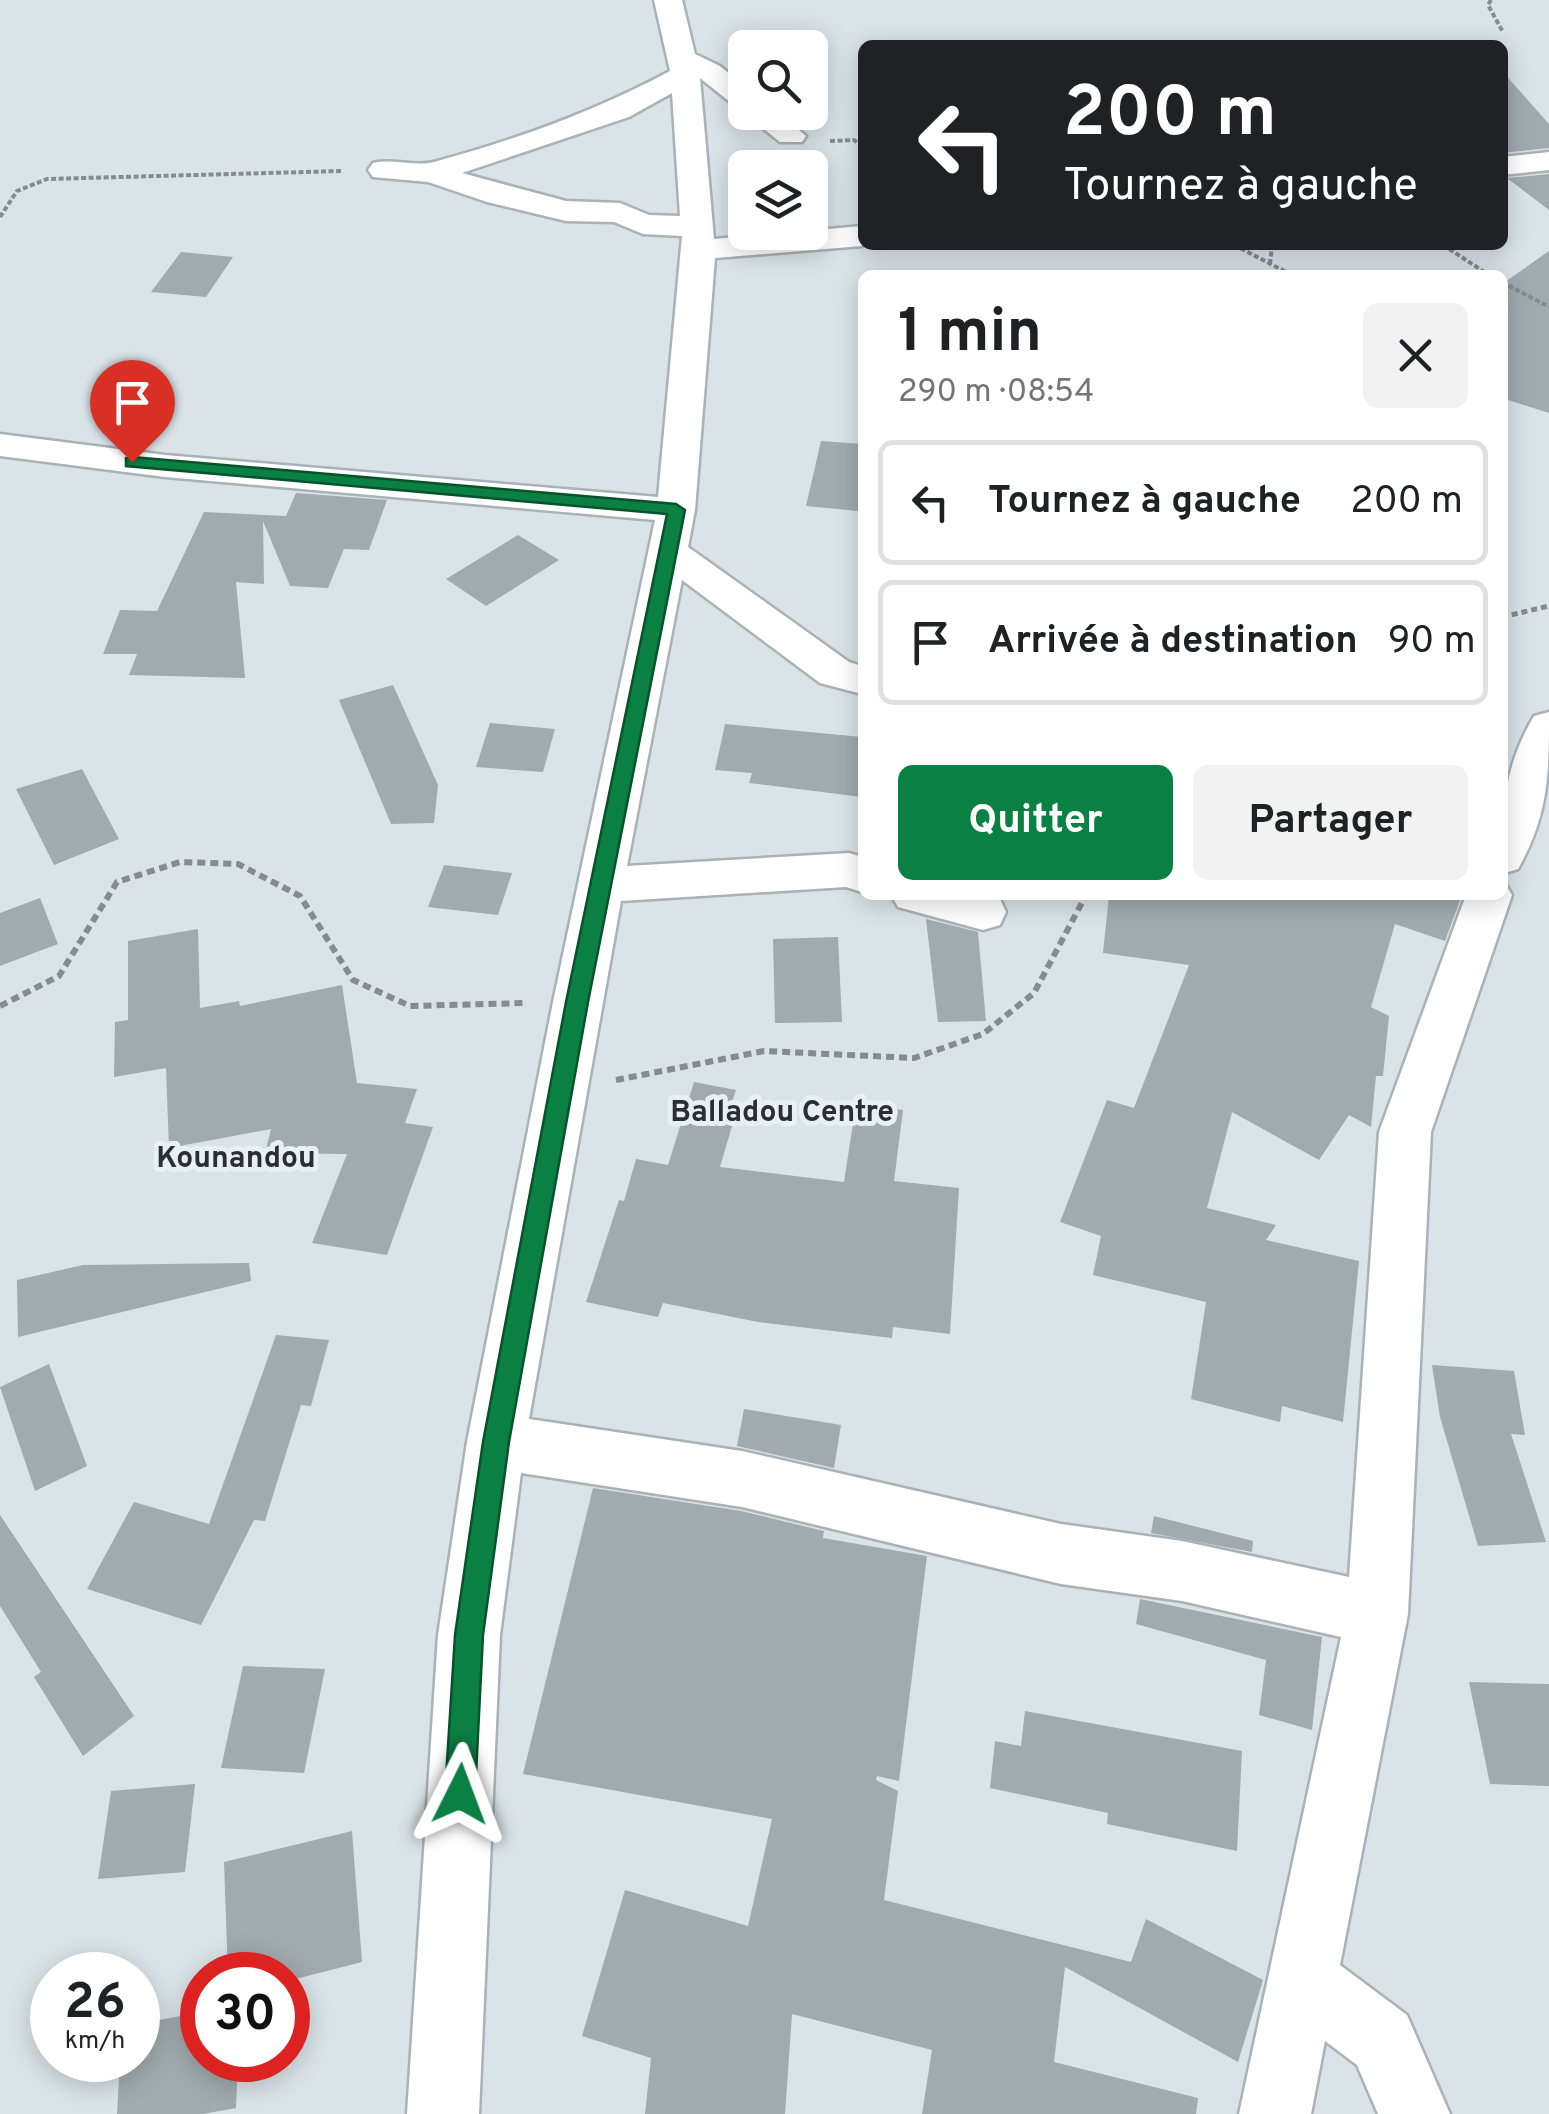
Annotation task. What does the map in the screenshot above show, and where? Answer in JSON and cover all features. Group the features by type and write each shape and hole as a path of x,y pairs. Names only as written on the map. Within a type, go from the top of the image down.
{"street":[{"path":"443,2114 469,1635 496,1442 560,1090 672,530 698,239 683,66 668,0"},
{"path":"431,173 618,110 683,66 710,72 728,87"},
{"path":"783,130 791,136"},
{"path":"1508,165 1549,161"},
{"path":"384,170 431,173 498,195 566,210 620,213 698,239 858,236"},
{"path":"0,445 672,530 835,673 858,679"},
{"path":"1508,840 1549,726"},
{"path":"601,885 849,870 858,873"},
{"path":"934,900 983,912"},
{"path":"1275,2114 1377,1614 1405,1132 1487,900"},
{"path":"496,1442 742,1479 1060,1554 1182,1572 1377,1614"},
{"path":"1304,1981 1382,2040 1414,2114"}],"path":[{"path":"1491,0 1488,5 1503,32"},
{"path":"0,217 17,191 47,179 384,170"},
{"path":"1243,250 1282,270"},
{"path":"1270,264 1271,250"},
{"path":"1451,250 1482,270"},
{"path":"1508,285 1549,307"},
{"path":"1508,616 1549,606"},
{"path":"0,1006 58,976 116,882 180,862 238,864 300,896 353,980 410,1006 577,1002"},
{"path":"560,1090 764,1051 914,1058 983,1034 1034,993 1083,900"}],"building":[{"path":"1508,78 1549,124 1549,148 1508,152"},
{"path":"1549,174 1549,210 1508,179"},
{"path":"1549,251 1549,413 1508,400 1508,280"},
{"path":"181,252 233,257 206,297 151,292"},
{"path":"821,441 858,444 858,511 806,506"},
{"path":"296,493 387,500 369,550 344,549 328,588 290,586 263,521 264,584 236,582 245,678 129,675 137,654 103,654 120,610 157,611 204,512 286,516"},
{"path":"518,535 559,560 486,606 446,579"},
{"path":"393,685 438,785 434,823 391,824 339,700"},
{"path":"490,723 555,729 543,772 476,767"},
{"path":"725,724 858,737 858,797 749,783 752,773 715,770"},
{"path":"82,769 119,839 54,865 16,789"},
{"path":"444,865 512,873 498,915 428,907"},
{"path":"40,898 58,944 0,966 0,913"},
{"path":"1108,900 1460,900 1445,941 1395,924 1371,1007 1389,1016 1383,1076 1376,1076 1371,1127 1349,1115 1319,1160 1232,1112 1207,1208 1276,1225 1266,1240 1359,1261 1343,1422 1282,1406 1280,1422 1191,1399 1206,1302 1093,1275 1101,1236 1060,1222 1107,1100 1134,1108 1189,965 1103,953"},
{"path":"926,919 978,932 986,1021 938,1022"},
{"path":"198,929 200,1008 239,1001 240,1006 342,985 357,1083 417,1089 405,1123 433,1127 387,1255 312,1243 347,1154 265,1153 271,1129 169,1148 166,1068 114,1077 115,1022 128,1020 128,941"},
{"path":"838,937 842,1022 775,1023 773,939"},
{"path":"694,1082 736,1090 728,1114 735,1116 720,1167 844,1182 856,1104 903,1110 894,1181 959,1188 950,1334 893,1327 892,1338 758,1322 663,1303 658,1317 586,1302 636,1159 668,1165"},
{"path":"249,1263 251,1281 18,1337 17,1280 83,1265"},
{"path":"276,1335 329,1340 311,1406 301,1405 265,1521 254,1520 201,1625 87,1589 134,1502 209,1524"},
{"path":"49,1364 87,1466 35,1491 0,1387"},
{"path":"1432,1365 1514,1371 1525,1435 1511,1434 1546,1542 1478,1546 1440,1417"},
{"path":"744,1409 841,1425 834,1468 737,1446"},
{"path":"593,1488 741,1511 824,1531 823,1538 927,1556 899,1781 877,1776 876,1780 898,1791 884,1900 1131,1962 1146,1919 1263,1980 1238,2062 1065,1967 1054,2062 1198,2098 1196,2114 922,2114 932,2050 792,2014 785,2114 645,2114 651,2058 582,2036 625,1890 748,1926 772,1819 523,1774"},
{"path":"0,1515 134,1716 83,1756 34,1677 41,1672 0,1606"},
{"path":"1154,1516 1253,1541 1252,1552 1151,1533"},
{"path":"1140,1599 1322,1637 1312,1730 1259,1715 1266,1660 1136,1624"},
{"path":"243,1666 325,1669 304,1773 221,1768"},
{"path":"1469,1682 1549,1684 1549,1786 1490,1784"},
{"path":"1025,1711 1242,1751 1237,1851 1107,1824 1108,1813 990,1788 995,1741 1021,1746"},
{"path":"195,1784 185,1872 98,1879 111,1791"},
{"path":"352,1831 362,1962 310,1975 310,1952 227,1952 224,1862"},
{"path":"180,2016 180,2082 237,2082 236,2108 203,2114 117,2114 119,2082 160,2082 160,2020"}],"district":[{"name":"Balladou Centre","path":"782,1111"},
{"name":"Kounandou","path":"236,1157"}],"route":[{"path":"132,462 676,510 577,1002 496,1442 469,1635 460,1794"}]}
